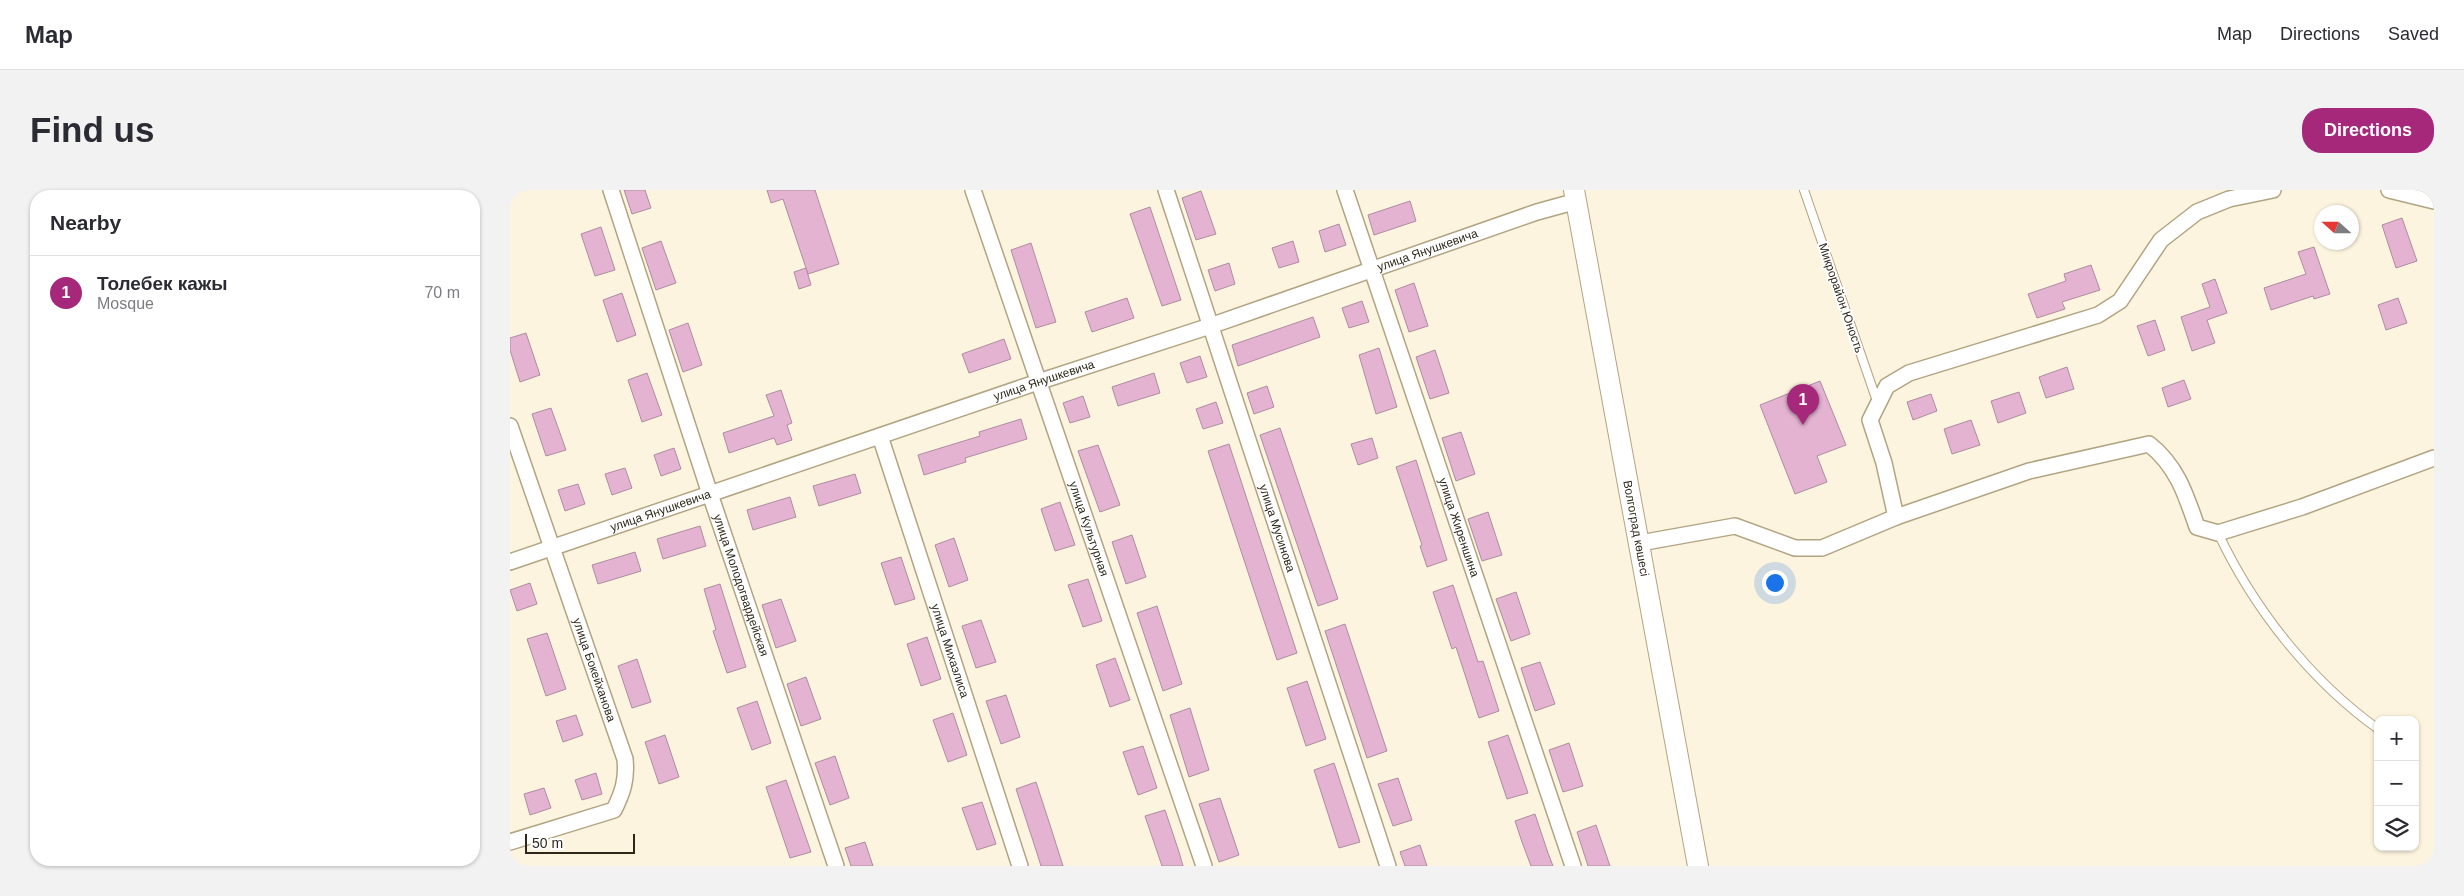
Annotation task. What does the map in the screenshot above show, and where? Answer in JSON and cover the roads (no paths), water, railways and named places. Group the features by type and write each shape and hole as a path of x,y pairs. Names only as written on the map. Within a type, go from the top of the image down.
{"main road":[{"name":"Волгоград көшесі","path":"1575,195 1698,866"}],"street":[{"name":"улица Молодогвардейская","path":"611,190 710,494 836,866"},
{"name":"улица Культурная","path":"973,190 1204,866"},
{"name":"улица Мусинова","path":"1166,190 1388,866"},
{"name":"улица Жиреншина","path":"1345,190 1573,866"},
{"path":"1896,517 1884,463 1870,420 1887,386 1909,372 2098,315 2120,301 2162,240 2197,212 2229,199 2273,190"},
{"path":"2389,190 2434,202"},
{"name":"улица Янушкевича","path":"510,562 1038,382 1210,326 1537,212 1575,195"},
{"name":"улица Бокейханова","path":"510,426 625,759 626,776 623,792 614,810 510,842"},
{"name":"улица Михаэлиса","path":"880,436 1020,866"},
{"path":"1640,544 1735,526 1795,548 1822,548 1896,517 2029,471 2149,444 2163,455 2181,482 2197,527 2218,533 2302,507 2434,458"}],"lane":[{"name":"Микрорайон Юность","path":"1804,190 1878,406"},
{"path":"2218,533 2237,572 2292,648 2353,711 2374,726"}],"place":[{"name":"Толебек кажы","path":"1803,425"}]}
